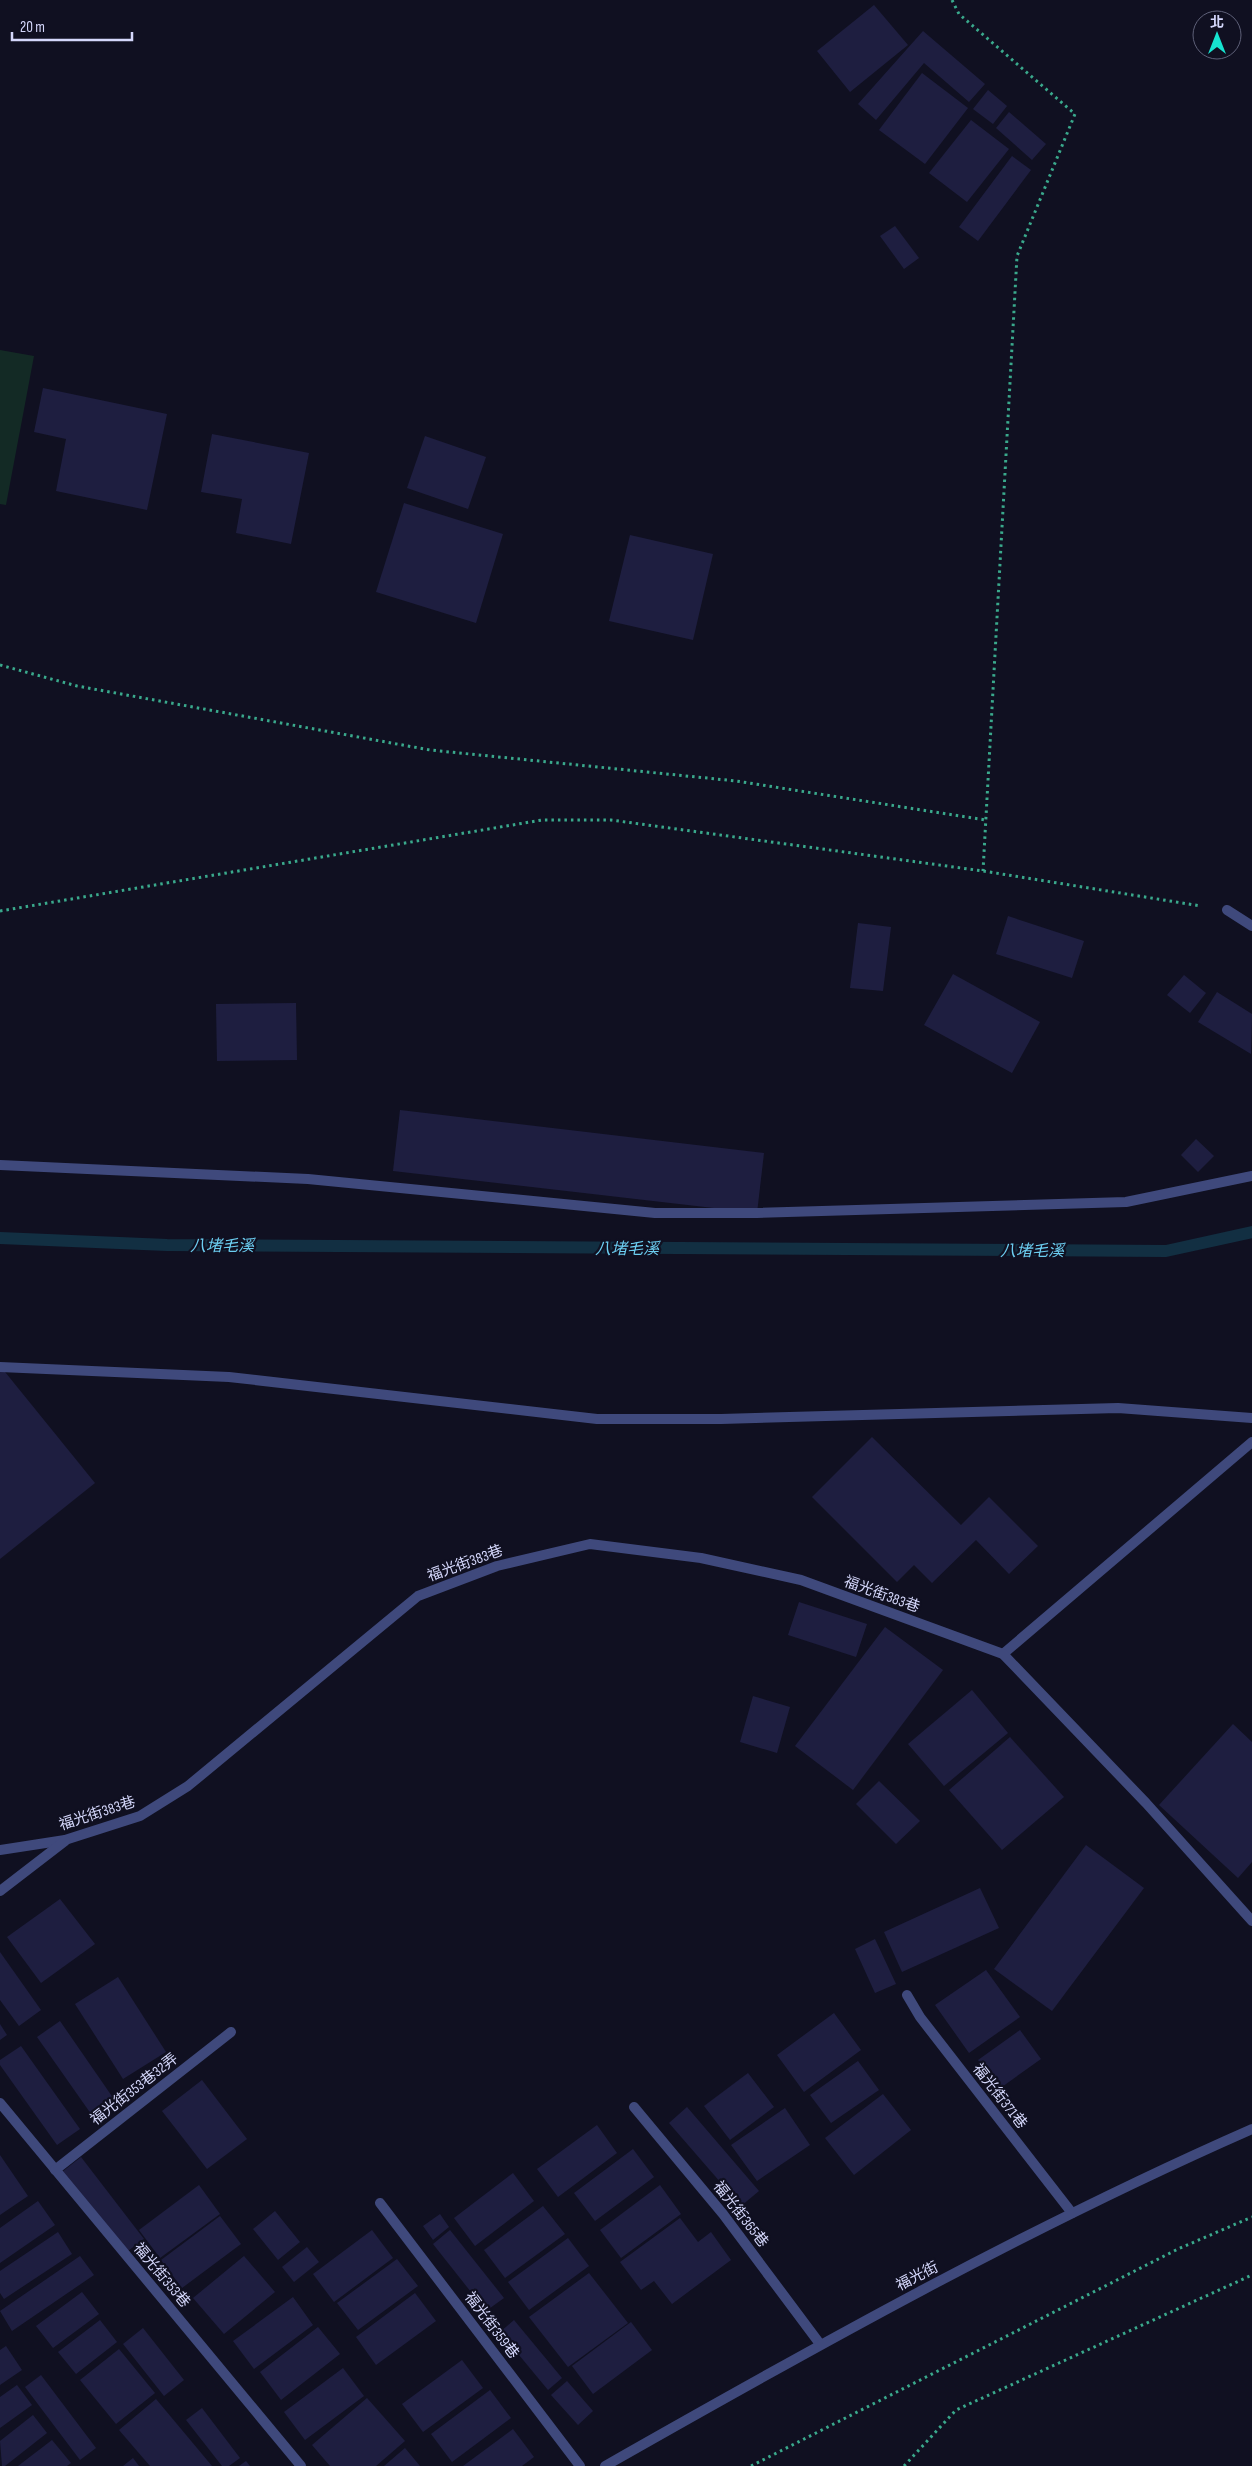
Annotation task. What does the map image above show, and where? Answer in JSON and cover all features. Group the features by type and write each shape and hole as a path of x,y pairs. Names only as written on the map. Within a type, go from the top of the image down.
{"street":[{"path":"1227,910 1252,926"},
{"path":"0,1165 308,1178 655,1213 756,1213 1126,1202 1252,1176"},
{"path":"0,1367 229,1377 596,1419 721,1419 1118,1408 1252,1418"},
{"path":"1003,1654 1252,1442"},
{"name":"福光街383巷","path":"0,1850 65,1840 140,1816 188,1786 418,1596 497,1566 590,1544 701,1558 801,1580 1003,1654 1146,1803 1252,1921"},
{"path":"0,1891 65,1840"},
{"name":"福光街371巷","path":"907,1995 920,2017 1072,2213"},
{"name":"福光街353巷32弄","path":"55,2170 231,2032"},
{"name":"福光街353巷","path":"0,2103 4,2115 55,2170 301,2466"},
{"name":"福光街365巷","path":"634,2107 723,2214 820,2344"},
{"name":"福光街","path":"604,2466 820,2344 1072,2213 1252,2129"},
{"name":"福光街359巷","path":"380,2203 580,2466"}],"path":[{"path":"952,0 959,14 1075,114 1017,256 983,871"},
{"path":"0,665 77,686 430,750 736,781 986,820"},
{"path":"0,911 542,820 611,820 983,871 1227,910"},
{"path":"751,2466 1178,2249 1252,2217"},
{"path":"904,2466 956,2410 1252,2275"}],"green space":[{"path":"0,350 34,356 6,505 0,504"}],"building":[{"path":"874,5 908,45 850,92 817,51"},
{"path":"923,31 985,84 969,102 924,63 876,120 858,104"},
{"path":"922,73 968,108 925,164 879,130"},
{"path":"988,90 1007,106 993,124 973,109"},
{"path":"1009,112 1046,144 1032,160 996,128"},
{"path":"971,120 1009,149 967,202 929,173"},
{"path":"1012,156 1031,170 978,241 959,227"},
{"path":"895,226 919,258 904,269 880,236"},
{"path":"43,388 167,414 147,510 56,491 66,439 34,432"},
{"path":"212,434 309,453 291,544 236,533 242,499 201,492"},
{"path":"425,436 486,457 468,509 407,488"},
{"path":"404,503 503,534 476,623 376,592"},
{"path":"630,535 713,554 693,640 609,621"},
{"path":"1008,916 1084,941 1072,978 996,954"},
{"path":"858,923 891,927 883,991 850,988"},
{"path":"953,974 1040,1022 1012,1073 924,1025"},
{"path":"1184,975 1206,993 1190,1013 1167,995"},
{"path":"1217,992 1252,1014 1251,1054 1198,1022"},
{"path":"296,1003 297,1060 217,1061 216,1004"},
{"path":"400,1110 764,1153 757,1213 393,1171"},
{"path":"1196,1139 1214,1156 1198,1172 1181,1155"},
{"path":"0,1368 95,1483 0,1559"},
{"path":"872,1437 961,1525 989,1497 1038,1546 1009,1574 976,1540 932,1583 914,1565 897,1582 812,1497"},
{"path":"799,1602 867,1624 856,1657 788,1635"},
{"path":"885,1627 943,1670 853,1790 795,1746"},
{"path":"972,1690 1008,1733 944,1786 908,1744"},
{"path":"753,1696 790,1707 777,1753 740,1742"},
{"path":"1233,1724 1252,1742 1252,1862 1238,1878 1159,1805"},
{"path":"1010,1737 1064,1797 1002,1850 949,1790"},
{"path":"879,1781 920,1821 896,1844 856,1804"},
{"path":"1086,1845 1144,1888 1052,2011 994,1969"},
{"path":"980,1888 999,1928 902,1972 884,1932"},
{"path":"60,1899 95,1944 41,1983 7,1937"},
{"path":"875,1939 896,1984 875,1993 855,1949"},
{"path":"0,1952 41,2010 19,2026 0,2000"},
{"path":"986,1970 1020,2017 969,2053 935,2005"},
{"path":"118,1977 166,2052 123,2079 75,2004"},
{"path":"834,2013 861,2050 804,2092 777,2055"},
{"path":"60,2021 118,2105 96,2121 37,2037"},
{"path":"0,2024 7,2035 0,2040"},
{"path":"1020,2030 1041,2059 999,2089 978,2060"},
{"path":"21,2046 80,2129 57,2145 0,2065 0,2060"},
{"path":"858,2061 879,2090 831,2123 810,2095"},
{"path":"748,2073 774,2107 730,2140 704,2106"},
{"path":"202,2080 247,2139 207,2169 162,2111"},
{"path":"883,2094 911,2130 854,2175 825,2138"},
{"path":"687,2107 759,2191 741,2206 669,2123"},
{"path":"785,2108 810,2145 757,2181 731,2145"},
{"path":"597,2125 617,2153 558,2197 537,2169"},
{"path":"633,2149 654,2177 595,2221 574,2193"},
{"path":"0,2155 28,2196 0,2215"},
{"path":"81,2157 144,2239 121,2256 58,2175"},
{"path":"513,2173 534,2201 475,2246 454,2218"},
{"path":"199,2185 220,2214 160,2258 139,2230"},
{"path":"660,2185 681,2214 621,2258 600,2230"},
{"path":"38,2201 55,2225 0,2263 0,2228"},
{"path":"543,2206 565,2234 505,2278 484,2250"},
{"path":"275,2211 300,2242 278,2260 253,2229"},
{"path":"440,2214 449,2227 433,2240 423,2226"},
{"path":"220,2216 241,2244 182,2288 161,2260"},
{"path":"680,2218 698,2242 711,2232 731,2260 672,2304 654,2281 641,2290 620,2262"},
{"path":"372,2230 393,2258 334,2302 313,2274"},
{"path":"450,2230 504,2298 486,2311 433,2244"},
{"path":"58,2232 72,2254 4,2299 0,2293 0,2271"},
{"path":"568,2238 589,2266 529,2310 508,2282"},
{"path":"307,2247 319,2262 294,2282 282,2267"},
{"path":"80,2256 94,2275 12,2331 0,2311"},
{"path":"244,2256 275,2292 224,2334 193,2298"},
{"path":"397,2259 418,2286 358,2330 337,2303"},
{"path":"589,2273 628,2323 568,2367 529,2317"},
{"path":"82,2292 99,2314 53,2348 36,2326"},
{"path":"415,2293 436,2321 376,2365 356,2337"},
{"path":"293,2297 313,2325 254,2369 233,2341"},
{"path":"100,2320 117,2342 76,2374 58,2352"},
{"path":"514,2320 562,2378 548,2390 500,2332"},
{"path":"631,2322 652,2350 593,2394 572,2366"},
{"path":"318,2327 340,2354 281,2400 260,2372"},
{"path":"143,2328 184,2380 164,2396 123,2344"},
{"path":"6,2346 22,2370 0,2385 0,2350"},
{"path":"119,2349 155,2393 116,2424 80,2380"},
{"path":"462,2360 483,2388 423,2432 402,2404"},
{"path":"343,2368 364,2396 305,2440 284,2412"},
{"path":"41,2375 96,2448 80,2460 25,2387"},
{"path":"567,2381 593,2411 578,2425 551,2395"},
{"path":"17,2385 32,2405 0,2428 0,2397"},
{"path":"490,2390 511,2418 452,2462 431,2434"},
{"path":"367,2398 405,2441 376,2466 330,2466 312,2445"},
{"path":"156,2399 212,2466 150,2466 119,2430"},
{"path":"202,2408 240,2458 229,2466 222,2466 186,2420"},
{"path":"33,2415 47,2433 5,2466 2,2466 0,2441"},
{"path":"513,2429 534,2457 522,2466 463,2466"},
{"path":"52,2440 71,2463 67,2466 18,2466"},
{"path":"405,2448 420,2466 384,2466"},
{"path":"133,2458 139,2466 123,2466"},
{"path":"246,2461 250,2466 239,2466"}],"waterway":[{"name":"八堵毛溪","path":"0,1238 167,1245 1166,1251 1252,1232"}]}
